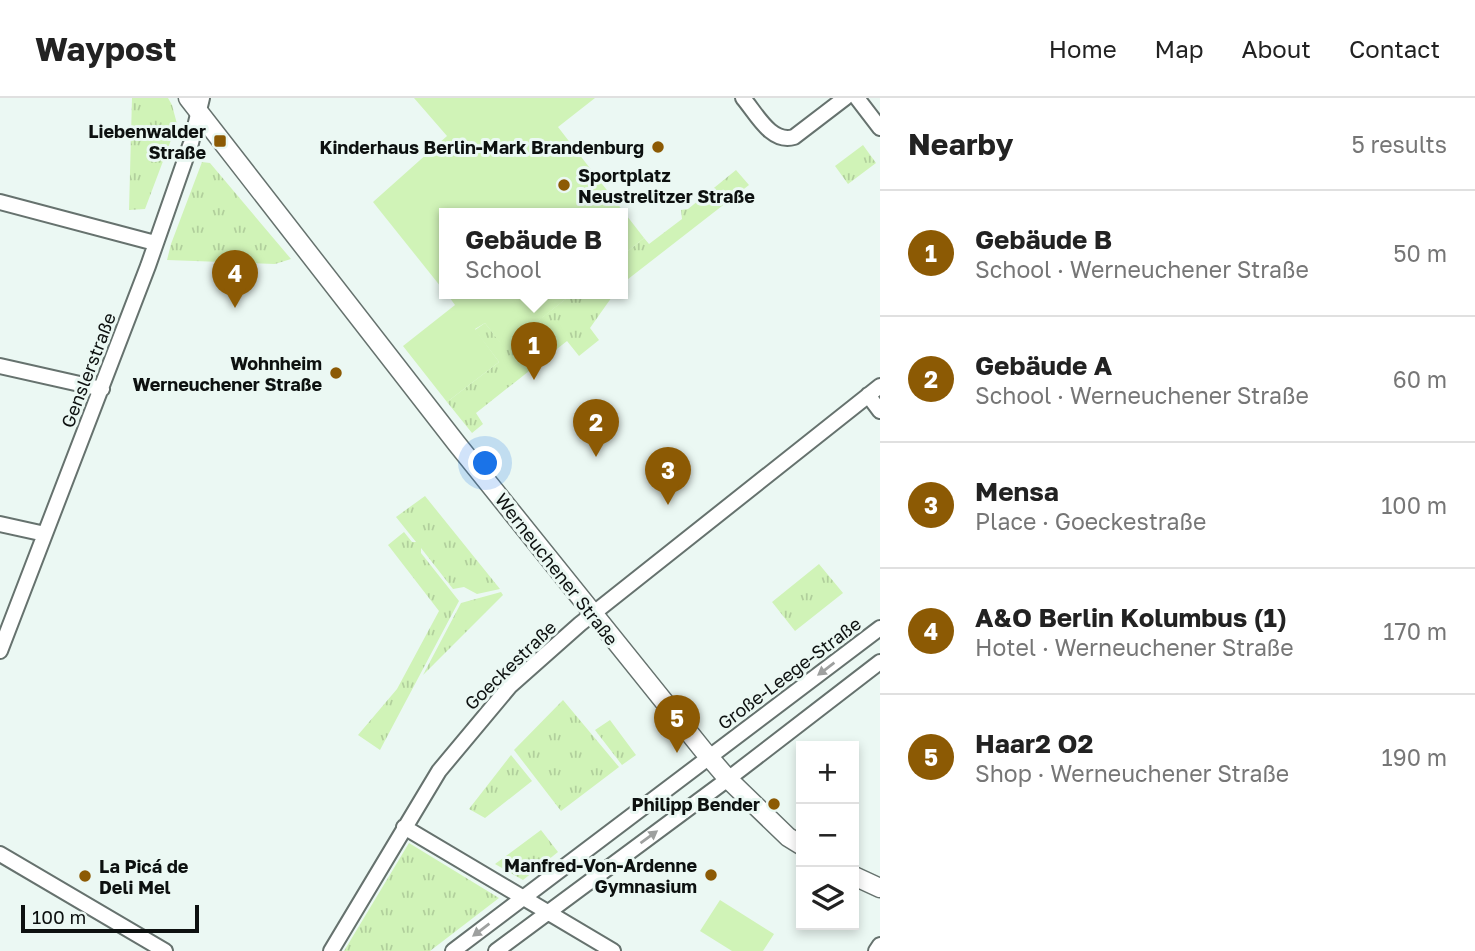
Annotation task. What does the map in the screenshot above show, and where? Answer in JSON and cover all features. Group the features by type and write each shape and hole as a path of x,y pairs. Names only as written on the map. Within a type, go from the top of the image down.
{"street":[{"path":"743,98 774,135 785,139 794,137 845,98"},
{"path":"857,98 880,128"},
{"name":"Genslerstraße","path":"0,651 102,389 191,143 196,103"},
{"name":"Werneuchener Straße","path":"196,103 592,614 709,758 796,842"},
{"path":"0,202 155,243"},
{"path":"0,366 85,383 102,389"},
{"name":"Goeckestraße","path":"331,951 439,771 480,720 534,663 880,386"},
{"path":"868,395 880,411"},
{"path":"0,524 45,534"},
{"name":"Große-Leege-Straße","path":"453,951 880,628"},
{"path":"496,951 880,662"},
{"path":"404,827 613,951"},
{"path":"0,854 165,951"},
{"path":"859,878 880,888"},
{"path":"876,951 880,944"}],"green space":[{"path":"132,98 168,98 177,124 145,209 129,210"},
{"path":"414,98 595,98 558,127 621,208 439,208 439,284 373,202 447,136"},
{"path":"863,145 876,163 848,184 835,166"},
{"path":"202,162 210,163 291,259 275,264 167,260"},
{"path":"736,170 749,185 628,279 628,251 644,238 649,244 682,219 681,210 688,209"},
{"path":"628,217 644,238 628,251"},
{"path":"451,299 566,299 504,348 485,323 475,329 499,362 447,402 403,346 455,305"},
{"path":"566,299 610,299 590,328 599,340 579,356 567,341 476,413 483,424 472,433 447,402 499,362 475,330 485,323 504,347"},
{"path":"425,496 500,589 477,594 464,587 453,589 421,548 421,553 459,601 380,750 358,735 397,689 439,611 388,545 404,532 412,542 416,542 396,517"},
{"path":"819,564 843,593 795,631 772,602"},
{"path":"501,592 503,595 423,675 461,603"},
{"path":"563,700 619,767 561,811 514,750"},
{"path":"610,720 636,755 622,765 595,730"},
{"path":"511,755 532,781 485,818 469,809"},
{"path":"541,830 558,852 523,880 495,864"},
{"path":"409,843 499,898 430,951 344,951"},
{"path":"720,900 774,934 763,951 732,951 700,931"}],"place":[{"name":"Liebenwalder Straße","path":"220,141"},
{"name":"Kinderhaus Berlin-Mark Brandenburg","path":"658,147"},
{"name":"Sportplatz Neustrelitzer Straße","path":"564,185"},
{"name":"A&O Berlin Kolumbus (1)","path":"235,308"},
{"name":"Wohnheim Werneuchener Straße","path":"336,373"},
{"name":"Gebäude B","path":"534,380"},
{"name":"Gebäude A","path":"596,457"},
{"name":"Mensa","path":"668,505"},
{"name":"Haar2 O2","path":"677,753"},
{"name":"Philipp Bender","path":"774,804"},
{"name":"Manfred-Von-Ardenne Gymnasium","path":"711,875"},
{"name":"La Picá de Deli Mel","path":"85,876"}]}
